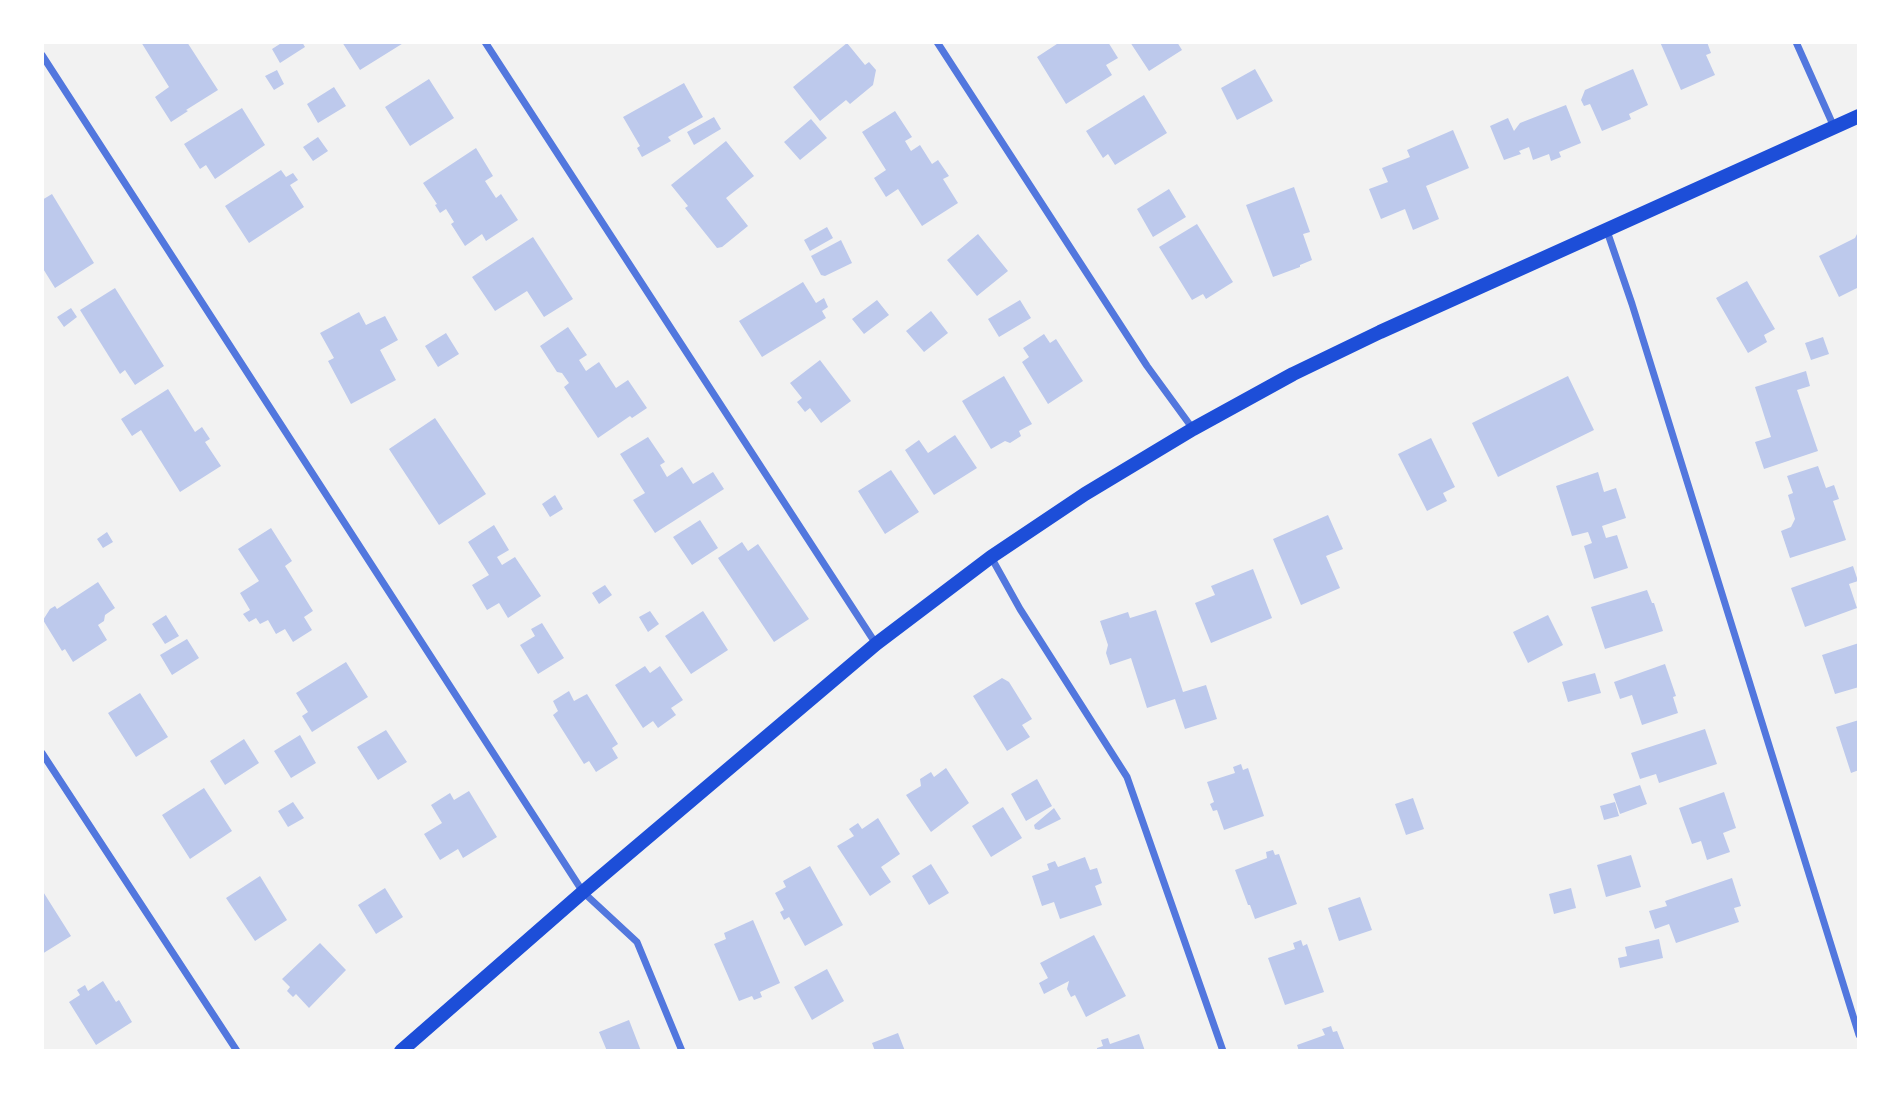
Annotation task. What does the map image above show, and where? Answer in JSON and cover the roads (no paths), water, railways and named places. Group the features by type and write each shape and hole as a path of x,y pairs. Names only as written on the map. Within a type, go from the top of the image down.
{"main road":[{"path":"401,1051 876,643 991,556 1084,494 1193,429 1306,368 1859,116"}],"street":[{"path":"485,42 876,643"},
{"path":"937,42 1147,366 1193,429"},
{"path":"1796,42 1834,127"},
{"path":"42,55 583,892 637,942 682,1051"},
{"path":"1606,230 1632,304 1859,1035"},
{"path":"991,556 1020,609 1127,777 1223,1051"},
{"path":"42,753 237,1051"}]}
